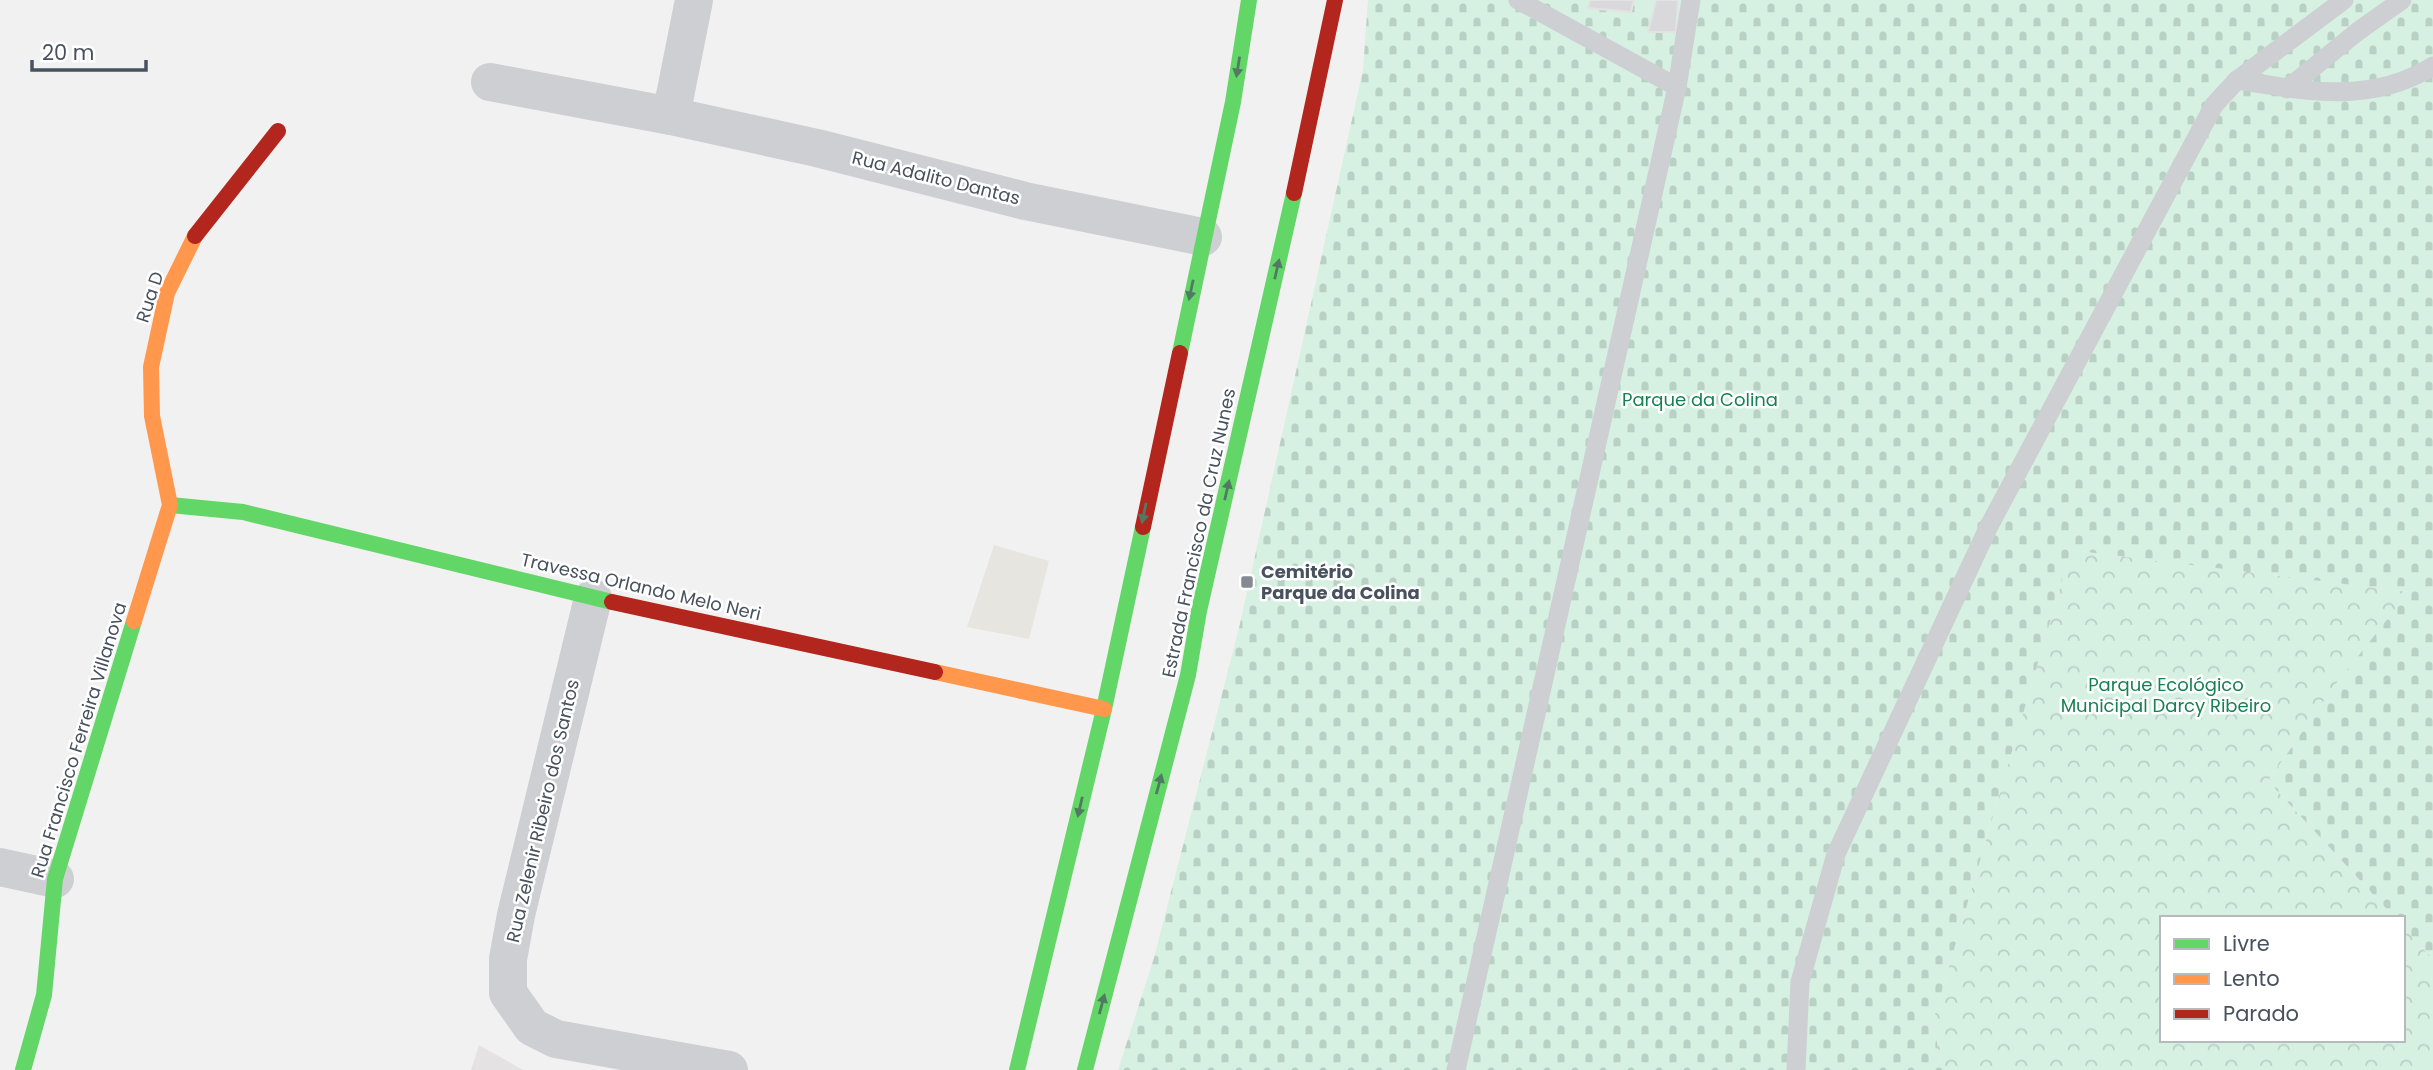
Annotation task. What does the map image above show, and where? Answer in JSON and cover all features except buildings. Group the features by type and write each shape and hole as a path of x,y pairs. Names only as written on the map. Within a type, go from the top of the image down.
{"main road":[{"path":"1017,1070 1104,709 1233,102 1249,0"},
{"name":"Estrada Francisco da Cruz Nunes","path":"1085,1070 1188,676 1199,611 1300,169 1335,0"},
{"name":"Rua D","path":"170,505 152,416 151,367 167,293 197,233 278,131"},
{"name":"Travessa Orlando Melo Neri","path":"170,505 243,512 593,598 1104,709"},
{"name":"Rua Francisco Ferreira Villanova","path":"23,1070 44,995 55,879 170,505"}],"street":[{"path":"671,116 694,0"},
{"name":"Rua Adalito Dantas","path":"490,82 671,116 817,148 1025,201 1203,237"},
{"name":"Rua Zelenir Ribeiro dos Santos","path":"593,598 516,915 509,958 509,993 532,1027 556,1039 729,1070"},
{"path":"0,867 55,879"}],"lane":[{"path":"1518,0 1677,87"},
{"path":"1456,1070 1677,87 1690,0"},
{"path":"1796,1070 1800,982 1836,855 1989,526 2214,105 2237,80 2344,0"},
{"path":"2287,89 2357,32 2402,0"},
{"path":"2237,80 2321,94 2371,90 2420,74 2433,66"}],"shaded area":[{"path":"994,545 1049,561 1029,639 967,627"},
{"path":"479,1045 523,1070 471,1070"}],"green space":[{"name":"Parque da Colina","path":"1368,0 2433,0 2433,959 2405,929 2405,916 2393,916 2268,781 2336,684 2409,592 2071,550 1933,1021 1942,1070 1118,1070 1154,958 1239,628 1363,70"},
{"name":"Parque Ecológico Municipal Darcy Ribeiro","path":"2071,550 2410,592 2336,684 2268,781 2393,916 2160,916 2160,1042 2405,1042 2405,929 2433,959 2433,1070 1942,1070 1933,1021"}],"traffic: fast":[{"path":"1180,353 1233,102 1249,0"},
{"path":"1085,1070 1188,675 1199,611 1294,193"},
{"path":"170,505 243,512 612,602"},
{"path":"1017,1070 1104,709 1143,527"},
{"path":"23,1070 44,995 55,879 134,621"}],"traffic: slow":[{"path":"134,621 170,505 152,416 151,367 167,293 195,236"},
{"path":"935,672 1104,709"}],"traffic: jam":[{"path":"1294,193 1335,0"},
{"path":"195,236 278,131"},
{"path":"1143,527 1180,353"},
{"path":"612,602 935,672"}],"place":[{"name":"Cemitério Parque da Colina","path":"1247,582"}]}
